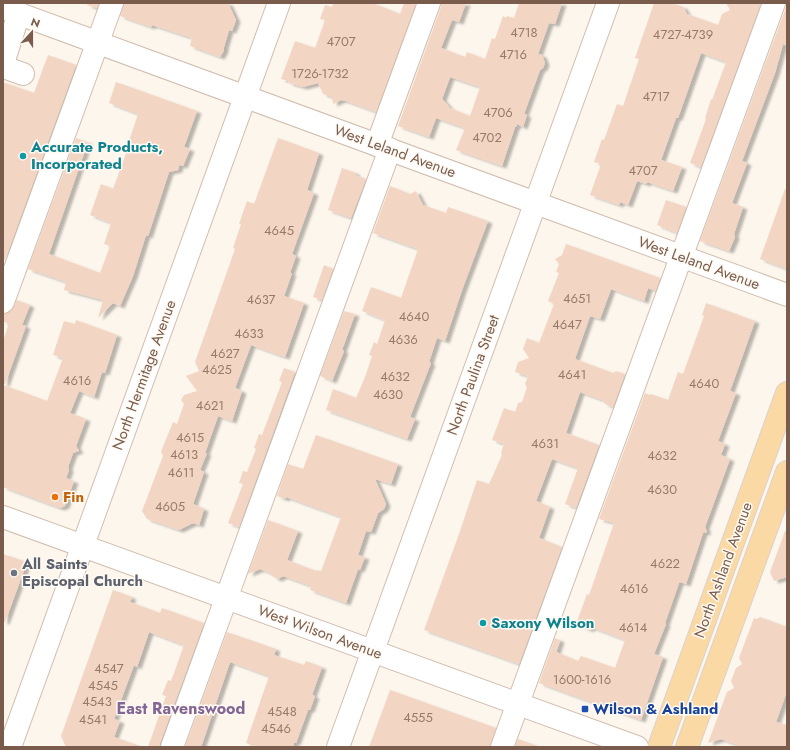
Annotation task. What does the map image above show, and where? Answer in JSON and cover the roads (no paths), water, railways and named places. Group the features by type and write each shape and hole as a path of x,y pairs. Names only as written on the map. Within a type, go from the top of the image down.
{"main road":[{"name":"North Ashland Avenue","path":"659,747 787,393"},
{"name":"North Ashland Avenue","path":"687,747 787,472"}],"street":[{"path":"3,302 112,3"},
{"name":"North Hermitage Avenue","path":"10,747 279,3"},
{"path":"172,747 226,598 384,147 429,3"},
{"name":"North Paulina Street","path":"338,747 608,3"},
{"path":"502,747 774,3"},
{"path":"11,10 5,64 9,68 23,74"},
{"name":"West Leland Avenue","path":"11,10 787,295"},
{"name":"West Wilson Avenue","path":"3,517 637,747"}],"place":[{"name":"Accurate Products, Incorporated","path":"23,156"},
{"name":"Fin","path":"55,497"},
{"name":"All Saints Episcopal Church","path":"14,573"},
{"name":"Saxony Wilson","path":"483,623"},
{"name":"Wilson & Ashland","path":"585,709"}],"district":[{"name":"East Ravenswood","path":"181,708"}]}
